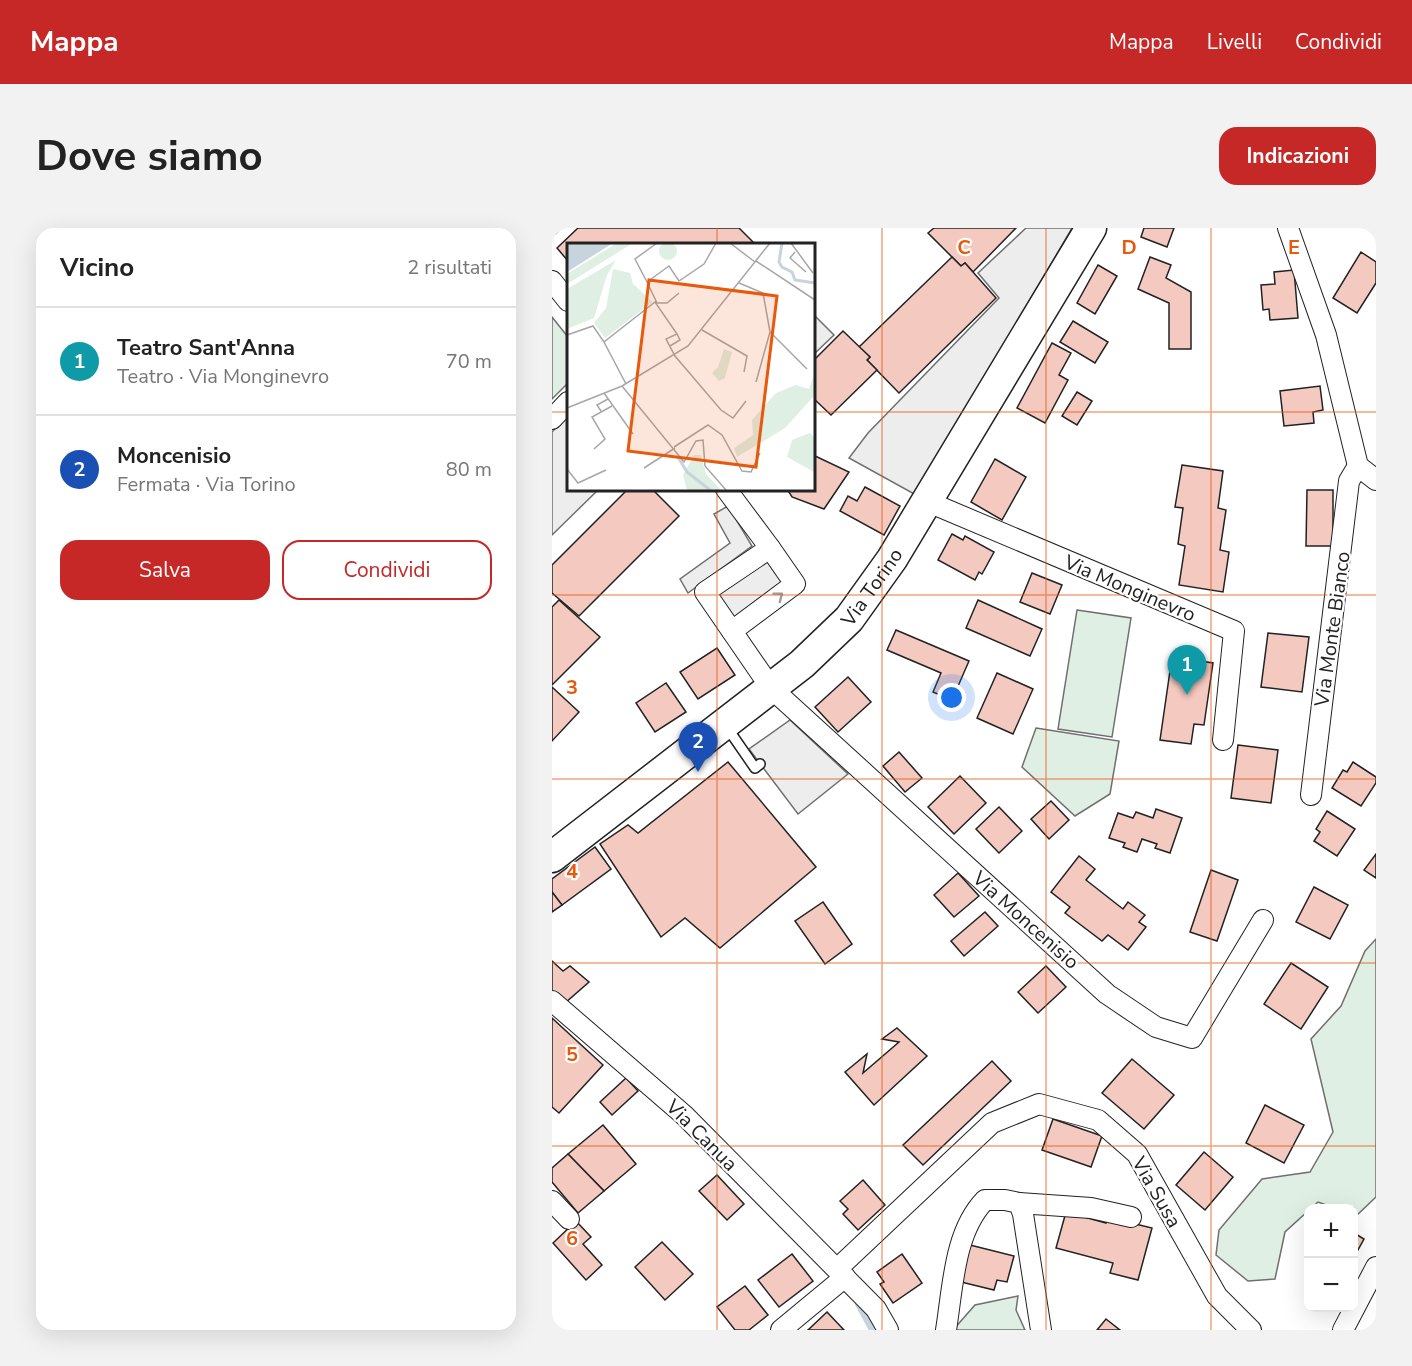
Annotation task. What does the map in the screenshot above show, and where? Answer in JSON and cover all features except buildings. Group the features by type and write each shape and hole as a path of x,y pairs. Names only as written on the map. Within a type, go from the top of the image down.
{"main road":[{"name":"Via Torino","path":"552,857 802,664 849,620 892,559 1091,228"}],"street":[{"path":"1288,228 1326,335 1358,466 1376,480"},
{"path":"552,280 567,300"},
{"path":"552,419 567,403"},
{"name":"Via Monte Bianco","path":"1311,795 1349,481 1358,466"},
{"path":"727,490 795,584 732,631"},
{"name":"Via Monginevro","path":"926,501 1234,632 1223,740"},
{"path":"768,545 705,592 771,688"},
{"name":"Via Moncenisio","path":"771,688 1107,994 1156,1027 1192,1038 1263,920"},
{"name":"Via Canua","path":"552,1001 684,1115 876,1309 888,1330"},
{"name":"Via Susa","path":"841,1273 992,1123 1039,1104 1098,1119 1137,1154 1217,1296 1251,1330"},
{"path":"946,1330 964,1236 972,1214 985,1200 1091,1208 1131,1217"},
{"path":"552,1201 569,1219"},
{"path":"1018,1203 1027,1229 1041,1330"},
{"path":"1343,1330 1376,1267"},
{"path":"781,1330 841,1273"}],"lane":[{"path":"736,558 739,561 768,545"},
{"path":"724,724 755,768 760,764"}],"green space":[{"path":"552,317 567,336 567,384 552,399"},
{"path":"1077,610 1131,618 1112,737 1058,729"},
{"path":"1036,728 1119,741 1110,794 1075,816 1022,767"},
{"path":"1376,939 1376,1197 1358,1214 1358,1204 1318,1202 1304,1204 1304,1215 1285,1232 1275,1279 1248,1281 1216,1255 1219,1230 1262,1179 1310,1172 1333,1132 1311,1039 1341,1006 1365,951"},
{"path":"1018,1296 1016,1310 1025,1330 953,1330 975,1305"}],"shaded area":[{"path":"1026,228 1072,228 916,495 849,458 868,433 999,298 978,273"},
{"path":"814,315 834,335 814,354"},
{"path":"567,416 567,490 598,490 552,535 552,432"},
{"path":"728,506 752,546 688,593 680,579 730,543 714,514"},
{"path":"770,548 795,584 732,631 705,592"},
{"path":"790,720 848,774 798,814 749,749"}],"waterway":[{"path":"858,1304 872,1330"}],"place":[{"name":"Teatro Sant'Anna","path":"1187,695"},
{"name":"Moncenisio","path":"698,772"}]}
